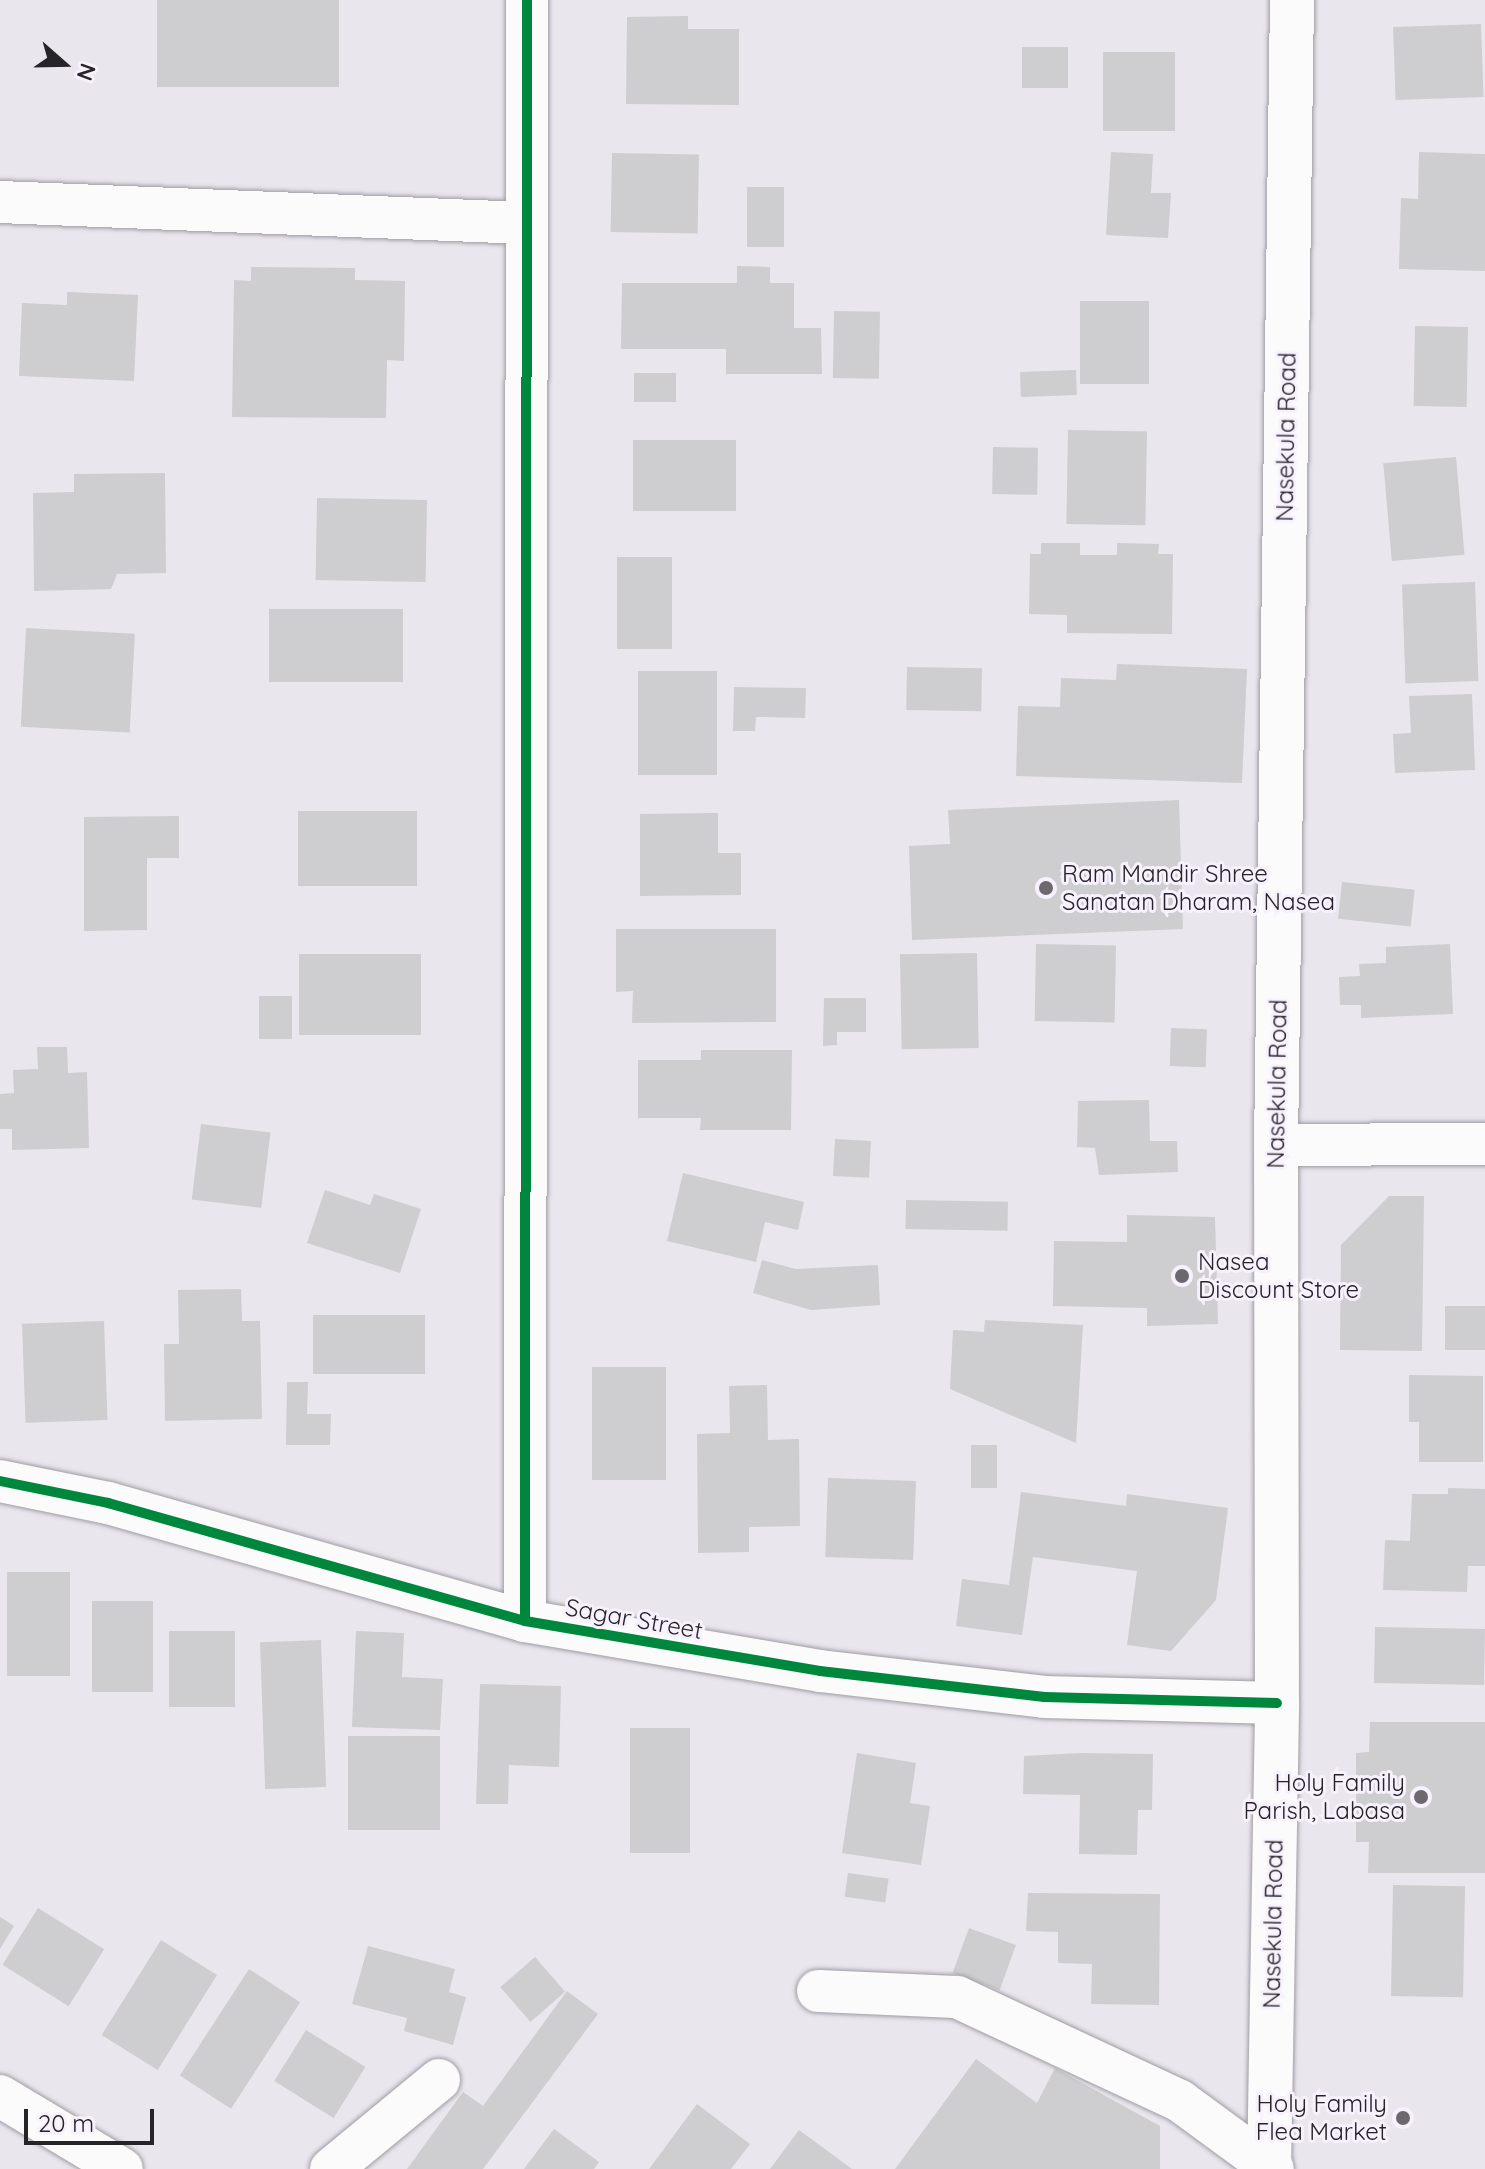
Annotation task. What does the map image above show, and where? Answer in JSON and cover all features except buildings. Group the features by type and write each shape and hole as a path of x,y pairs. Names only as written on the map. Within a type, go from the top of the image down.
{"main road":[{"name":"Nasekula Road","path":"1271,2167 1277,1703 1276,1145 1292,0"}],"street":[{"path":"525,1621 527,0"},
{"path":"0,202 526,223"},
{"path":"1276,1145 1485,1144"},
{"name":"Sagar Street","path":"0,1481 108,1503 525,1621 820,1671 1044,1697 1277,1703"},
{"path":"818,1991 957,1997 1180,2101 1271,2167"},
{"path":"331,2169 439,2080"},
{"path":"0,2096 122,2169"}],"cycle path":[{"path":"525,1621 527,0"},
{"path":"0,1481 108,1503 525,1621 820,1671 1044,1697 1277,1703"}],"place":[{"name":"Ram Mandir Shree Sanatan Dharam, Nasea","path":"1046,888"},
{"name":"Nasea Discount Store","path":"1182,1276"},
{"name":"Holy Family Parish, Labasa","path":"1421,1797"},
{"name":"Holy Family Flea Market","path":"1403,2118"}]}
